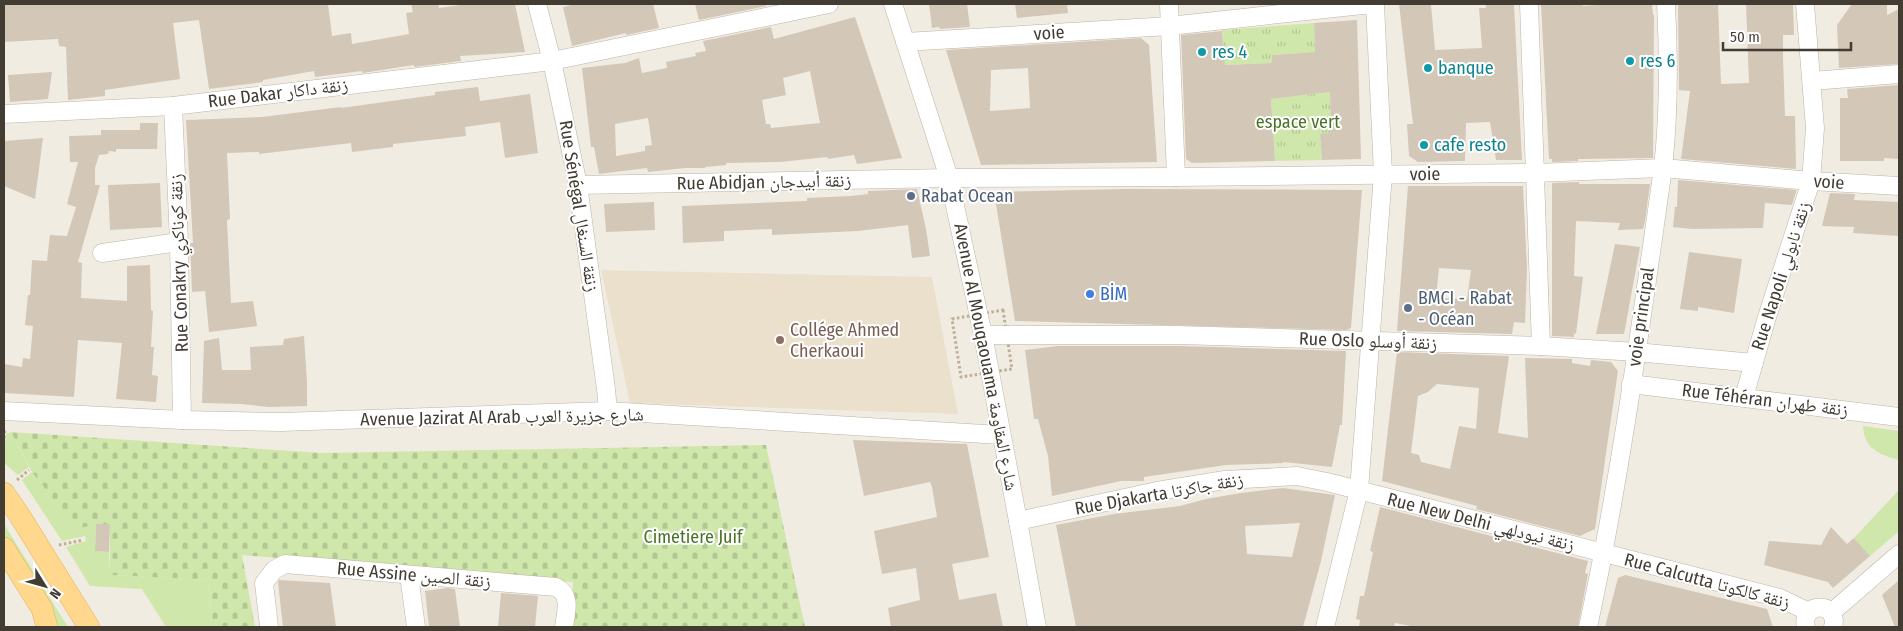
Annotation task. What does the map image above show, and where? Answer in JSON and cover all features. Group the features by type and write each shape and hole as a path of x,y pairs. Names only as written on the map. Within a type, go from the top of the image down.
{"main road":[{"path":"10,487 18,514 89,627"},
{"path":"4,548 42,609 47,627"},
{"path":"4,572 40,627"}],"street":[{"name":"Rue Sénégal زنقة السنغال","path":"537,4 552,61 578,185 608,411"},
{"name":"Rue Dakar زنقة داكار","path":"4,114 173,106 552,61 829,4"},
{"name":"Avenue Al Mouqaouama شارع المقاومة","path":"893,4 950,178 982,334 1037,627"},
{"path":"1169,4 1176,178"},
{"name":"voie","path":"905,42 1169,26 1374,4"},
{"path":"1325,627 1359,490 1383,174 1374,4"},
{"path":"1528,4 1541,346"},
{"name":"voie principal","path":"1588,627 1604,553 1631,384 1666,138 1670,64 1666,4"},
{"name":"Rue Napoli زنقة نابولي","path":"1744,397 1811,181 1815,128 1805,4"},
{"path":"1808,24 1818,4"},
{"path":"1812,81 1899,74"},
{"name":"Rue Conakry زنقة كوناكري","path":"173,106 179,242 182,420"},
{"name":"voie","path":"950,178 1176,178 1535,173 1662,168 1811,181 1899,186"},
{"name":"Rue Abidjan زنقة أبيدجان","path":"578,185 950,178"},
{"path":"102,252 179,242"},
{"name":"Rue Oslo زنقة أوسلو","path":"982,334 1178,335 1541,346 1636,352 1754,363"},
{"name":"Rue Téhéran زنقة طهران","path":"1631,384 1899,417"},
{"name":"Avenue Jazirat Al Arab شارع جزيرة العرب","path":"4,420 281,422 608,411 1001,435"},
{"name":"Rue Djakarta زنقة جاكرتا","path":"1018,521 1157,491 1225,480 1297,476 1359,490"},
{"name":"Rue New Delhi زنقة نيودلهي","path":"1359,490 1604,553"},
{"name":"Rue Calcutta زنقة كالكوتا","path":"1604,553 1780,598 1807,620"},
{"path":"1807,620 1813,609 1823,608 1832,620 1899,554"},
{"name":"Rue Assine زنقة الصين","path":"269,627 264,584 274,570 286,564 556,587 562,591 567,600 564,627"},
{"path":"409,575 416,627"}],"path":[{"path":"4,420 4,438"},
{"path":"10,487 28,470"},
{"path":"59,545 83,540"}],"shaded area":[{"name":"Collége Ahmed Cherkaoui","path":"601,270 932,277 958,414 630,403"}],"green space":[{"name":"espace vert","path":"1314,23 1315,52 1272,55 1272,63 1225,65 1222,30"},
{"name":"espace vert","path":"1330,92 1331,133 1320,134 1322,160 1275,161 1271,99"},
{"path":"1863,426 1899,431 1899,460 1874,450 1866,440"},
{"path":"11,432 29,467 18,475 4,463 6,434"},
{"name":"Cimetiere Juif","path":"11,432 322,453 766,445 805,627 569,627 573,582 242,555 255,627 212,627 209,580 110,575 110,524 96,524 77,529 32,472"},
{"path":"32,472 77,528 96,524 95,551 109,552 110,575 209,580 212,627 166,627 142,589 90,586 66,547 86,541 85,536 62,541 22,480"},
{"path":"1899,490 1899,531 1870,556 1854,538"},
{"path":"4,524 68,627 59,627 4,538"}],"building":[{"path":"4,4 328,4 332,36 351,33 352,44 409,34 406,13 413,12 411,4 438,4 439,8 467,4 515,4 525,52 460,56 461,61 414,67 414,65 362,73 362,71 315,77 314,71 263,80 263,82 209,89 199,20 173,23 180,79 105,90 105,96 68,100 66,47 59,46 58,39 4,42"},
{"path":"575,4 653,4 659,28 626,35 626,33 572,46 563,7"},
{"path":"695,4 766,4 766,6 699,20"},
{"path":"929,4 967,4 970,27 932,28"},
{"path":"1015,4 1067,4 1068,13 1017,18"},
{"path":"1399,4 1431,4 1435,50 1482,48 1479,8 1486,8 1486,4 1514,4 1522,160 1496,160 1490,122 1466,123 1465,161 1418,162 1409,156 1407,124 1413,124"},
{"path":"1541,4 1582,4 1583,6 1652,4 1654,15 1653,158 1578,159 1578,161 1552,162 1552,159 1549,159"},
{"path":"1678,4 1718,4 1721,84 1749,83 1746,4 1793,4 1794,35 1783,35 1783,57 1785,116 1795,116 1796,169 1681,159 1690,91 1679,90"},
{"path":"1852,4 1887,4 1887,15 1899,9 1899,64 1839,68 1837,25"},
{"path":"855,17 902,158 857,164 854,155 828,159 827,157 780,162 726,163 726,165 705,168 648,172 647,168 599,174 594,147 591,147 582,68 625,63 639,58 642,73 667,68 666,62 696,56 695,53 706,51 703,41 771,27 774,39","holes":["810,71 820,123 771,128 770,124 766,124 762,100 786,95 783,78","648,118 652,145 645,146 645,151 616,156 615,124"]},
{"path":"1357,20 1361,159 1322,160 1320,134 1331,133 1330,92 1271,99 1275,161 1192,163 1186,159 1181,35 1222,31 1225,65 1272,63 1272,55 1315,52 1314,23"},
{"path":"1141,38 1149,45 1157,162 981,165 946,50","holes":["1028,68 1030,108 990,111 991,70"]},
{"path":"52,72 48,99 10,102 8,75"},
{"path":"1899,85 1899,159 1884,158 1884,161 1840,161 1840,98 1848,98 1847,89"},
{"path":"478,87 480,101 530,94 538,153 505,158 500,122 465,127 466,136 393,144 393,147 352,152 351,143 259,154 259,152 227,153 230,219 227,220 231,303 253,301 257,326 209,332 205,291 192,292 190,243 193,243 186,120 262,117 435,95 435,92"},
{"path":"140,123 158,123 157,149 116,149 116,152 109,151 108,154 99,155 95,168 95,185 100,185 78,262 82,263 81,298 127,301 127,266 150,265 151,310 153,311 151,347 154,347 152,375 158,376 156,402 116,399 122,343 78,340 74,397 4,393 4,364 22,367 23,358 30,359 33,326 25,325 28,295 30,295 32,260 47,261 50,235 67,236 76,207 67,204 78,162 70,162 69,136 101,135 101,130 140,130"},
{"path":"43,138 35,199 4,186 4,141"},
{"path":"1678,180 1796,190 1796,192 1792,205 1765,203 1763,228 1692,229 1673,227 1675,207 1677,207"},
{"path":"1579,182 1579,184 1650,184 1645,221 1643,229 1618,230 1620,223 1576,221 1574,276 1583,277 1576,334 1574,333 1574,337 1552,336 1552,183"},
{"path":"160,183 162,227 110,230 108,185"},
{"path":"1408,186 1523,186 1527,269 1525,323 1514,322 1512,334 1397,331","holes":["1439,268 1471,270 1467,299 1436,298"]},
{"path":"917,189 930,256 912,258 908,225 858,231 772,235 772,229 724,231 724,241 683,243 682,206 807,201 807,198 868,194 868,191"},
{"path":"1125,189 1362,190 1351,328 1347,330 1015,321 994,192"},
{"path":"1830,193 1855,194 1854,200 1899,202 1899,236 1853,233 1854,227 1822,226"},
{"path":"654,202 655,230 606,232 604,204"},
{"path":"1615,244 1640,247 1624,334 1596,334"},
{"path":"1689,252 1742,259 1734,313 1698,307 1698,311 1680,309"},
{"path":"304,336 307,406 268,407 202,403 204,341 219,338 222,370 251,370 250,347 283,345 284,339"},
{"path":"1058,346 1178,346 1346,351 1342,425 1340,425 1332,467 1283,462 1226,465 1144,477 1144,481 1121,481 1052,496 1048,456 1038,419 1034,419 1025,350"},
{"path":"1397,352 1509,356 1498,433 1528,438 1525,358 1572,359 1572,363 1590,366 1591,360 1611,362 1618,371 1595,529 1580,536 1476,509 1477,506 1382,481","holes":["1437,384 1479,388 1476,429 1459,426 1450,469 1421,462 1419,455 1411,453 1418,396 1428,392"]},
{"path":"853,440 967,444 989,557 952,564 959,600 996,593 1003,627 891,627 888,608 920,600 916,568 882,574 874,531 937,517 932,487 930,482 864,496"},
{"path":"1283,488 1335,495 1321,561 1303,627 1076,627 1056,525 1114,514 1180,506 1241,493","holes":["1300,523 1292,557 1247,554 1245,526"]},
{"path":"1380,507 1588,561 1585,573 1588,574 1578,627 1416,627 1395,623 1394,627 1359,627 1360,620 1356,619 1360,596 1364,596 1373,552 1370,551"},
{"path":"96,524 110,524 109,552 95,551"},
{"path":"1831,527 1847,544 1854,538 1870,556 1833,588 1828,582 1764,565 1769,541 1821,545"},
{"path":"1625,575 1767,609 1773,627 1605,627 1618,578"},
{"path":"279,580 330,583 336,627 283,627"},
{"path":"1899,580 1899,627 1895,627 1882,595"},
{"path":"447,588 455,589 460,627 429,627 425,591"},
{"path":"501,593 538,596 535,627 498,627"}],"place":[{"name":"res 4","path":"1202,52"},
{"name":"res 6","path":"1630,61"},
{"name":"banque","path":"1428,68"},
{"name":"cafe resto","path":"1424,145"},
{"name":"Rabat Ocean","path":"911,196"},
{"name":"BİM","path":"1090,294"},
{"name":"BMCI - Rabat - Océan","path":"1408,308"},
{"name":"Collége Ahmed Cherkaoui","path":"780,340"}]}
